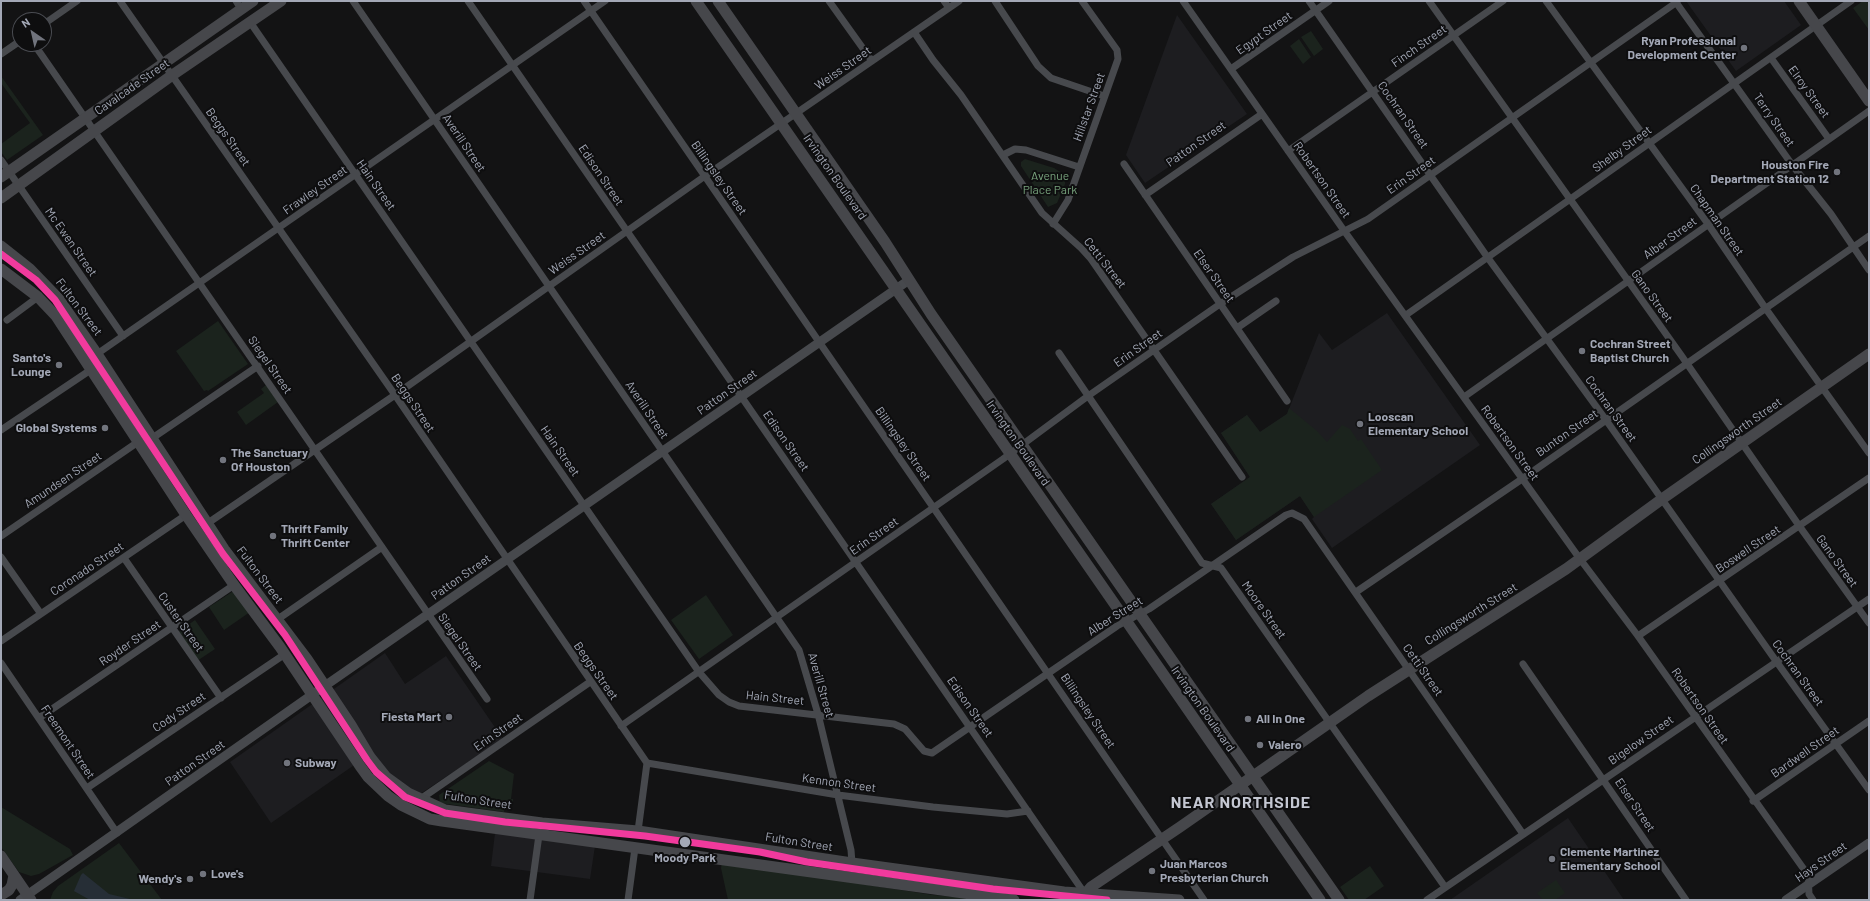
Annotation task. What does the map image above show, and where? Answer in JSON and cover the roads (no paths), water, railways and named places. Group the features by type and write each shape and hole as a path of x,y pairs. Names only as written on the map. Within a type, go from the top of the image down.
{"main road":[{"name":"Cavalcade Street","path":"5,174 163,64 238,5 253,1"},
{"name":"Cavalcade Street","path":"1,198 94,130 281,1"},
{"name":"Irvington Boulevard","path":"696,1 835,199 896,290 1320,900"},
{"name":"Irvington Boulevard","path":"718,1 1080,529 1339,900"},
{"path":"1798,1 1869,101"},
{"path":"725,42 740,32"},
{"path":"835,199 849,190"},
{"name":"Fulton Street","path":"1,246 30,269 58,298 97,354 224,549 278,619 325,686 374,764 386,777 408,794 445,810 542,823 638,831 1085,897 1179,900"},
{"name":"Fulton Street","path":"1,269 38,297 56,316 186,515 234,585 285,654 311,696 368,776 388,796 401,805 430,819 1014,900"},
{"path":"935,346 948,337"},
{"name":"Collingsworth Street","path":"1085,897 1091,887 1409,669 1580,559 1662,499 1869,354"},
{"path":"1068,538 1080,529"},
{"path":"1193,718 1206,709"},
{"path":"1,856 14,874 26,898"},
{"path":"1299,869 1311,861"},
{"path":"1,895 12,886 14,874"}],"street":[{"path":"52,18 77,1"},
{"name":"Beggs Street","path":"120,1 395,395 647,764"},
{"name":"Averill Street","path":"353,1 777,617 803,658 838,795 851,850 852,863"},
{"name":"Edison Street","path":"468,1 626,232 971,728 1085,897"},
{"name":"Billingsley Street","path":"584,1 819,343 1049,673 1204,900"},
{"name":"Frawley Street","path":"97,354 279,229 605,1"},
{"path":"829,1 872,61"},
{"path":"944,1 949,8"},
{"name":"Weiss Street","path":"208,523 395,395 705,176 958,1"},
{"path":"995,1 1038,66 1051,78 1104,96"},
{"name":"Hillstar Street","path":"1053,224 1068,200 1118,58 1116,50 1082,1"},
{"name":"Robertson Street","path":"1183,1 1345,232 1580,559 1638,636 1753,800 1808,875 1809,894 1813,900"},
{"name":"Cochran Street","path":"1309,1 1374,92 1488,258 1606,420 1869,790"},
{"name":"Egypt Street","path":"1231,69 1329,1"},
{"name":"Gano Street","path":"1429,1 1869,623"},
{"name":"Finch Street","path":"1288,151 1503,1"},
{"name":"Chapman Street","path":"1546,1 1708,224 1766,309 1869,453"},
{"name":"Shelby Street","path":"1406,315 1571,200 1649,142 1735,84 1851,1"},
{"name":"Erin Street","path":"621,726 1010,454 1088,396 1220,304 1293,257 1333,236 1345,232 1368,219 1676,2"},
{"name":"Terry Street","path":"1676,2 1792,166 1831,214 1869,270"},
{"name":"Hain Street","path":"250,22 699,672 719,695 729,702 740,706 894,724 905,729 928,753 932,754 940,749"},
{"name":"Cetti Street","path":"914,32 933,60 961,95 1042,213 1082,248 1155,350 1242,477"},
{"path":"1,54 12,46"},
{"name":"Siegel Street","path":"40,52 487,699"},
{"name":"Elroy Street","path":"1771,58 1829,139"},
{"name":"Alber Street","path":"1464,397 1869,111"},
{"name":"Patton Street","path":"1145,195 1262,114"},
{"path":"1003,155 1015,149 1026,150 1079,167"},
{"name":"Mc Ewen Street","path":"1,160 5,174 18,185 123,336"},
{"name":"Elser Street","path":"1124,164 1287,400"},
{"name":"Bunton Street","path":"1356,592 1522,479 1869,236"},
{"name":"Patton Street","path":"26,898 325,686 909,280"},
{"path":"7,320 38,297"},
{"path":"1237,328 1276,302"},
{"name":"Moore Street","path":"1059,353 1202,562 1221,568 1445,887"},
{"path":"151,439 258,366"},
{"path":"1,430 92,369"},
{"name":"Amundsen Street","path":"1,536 138,442"},
{"name":"Boswell Street","path":"1638,636 1800,527 1869,478"},
{"name":"Alber Street","path":"940,749 1049,673 1213,566 1286,515 1298,514 1304,519"},
{"name":"Coronado Street","path":"1,641 186,515"},
{"name":"Cetti Street","path":"1304,519 1523,834"},
{"path":"278,619 382,547"},
{"path":"1,557 41,614"},
{"name":"Custer Street","path":"124,558 171,628 221,698"},
{"name":"Royder Street","path":"39,718 234,585"},
{"name":"Bigelow Street","path":"1427,900 1869,599"},
{"name":"Cody Street","path":"86,788 285,654"},
{"name":"Freemont Street","path":"1,663 117,834"},
{"name":"Elser Street","path":"1523,664 1686,900"},
{"name":"Erin Street","path":"419,800 590,682"},
{"name":"Bardwell Street","path":"1753,800 1869,721"},
{"path":"638,831 647,764"},
{"name":"Kennon Street","path":"647,764 838,795 980,812 1007,814 1028,811"},
{"path":"530,900 539,835"},
{"name":"Hays Street","path":"1786,900 1869,843"},
{"path":"628,900 635,848"}],"place":[{"name":"Ryan Professional Development Center","path":"1744,48"},
{"name":"Houston Fire Department Station 12","path":"1837,172"},
{"name":"Cochran Street Baptist Church","path":"1582,351"},
{"name":"Santo's Lounge","path":"59,365"},
{"name":"Looscan Elementary School","path":"1360,424"},
{"name":"Global Systems","path":"105,428"},
{"name":"The Sanctuary Of Houston","path":"223,460"},
{"name":"Thrift Family Thrift Center","path":"273,536"},
{"name":"Fiesta Mart","path":"449,717"},
{"name":"All In One","path":"1248,719"},
{"name":"Valero","path":"1260,745"},
{"name":"Subway","path":"287,763"},
{"name":"Moody Park","path":"685,842"},
{"name":"Clemente Martinez Elementary School","path":"1552,859"},
{"name":"Juan Marcos Presbyterian Church","path":"1152,871"},
{"name":"Love's","path":"203,874"},
{"name":"Wendy's","path":"190,879"}],"district":[{"name":"NEAR NORTHSIDE","path":"1241,803"}],"park label":[{"name":"Avenue Place Park","path":"1050,183"}]}
